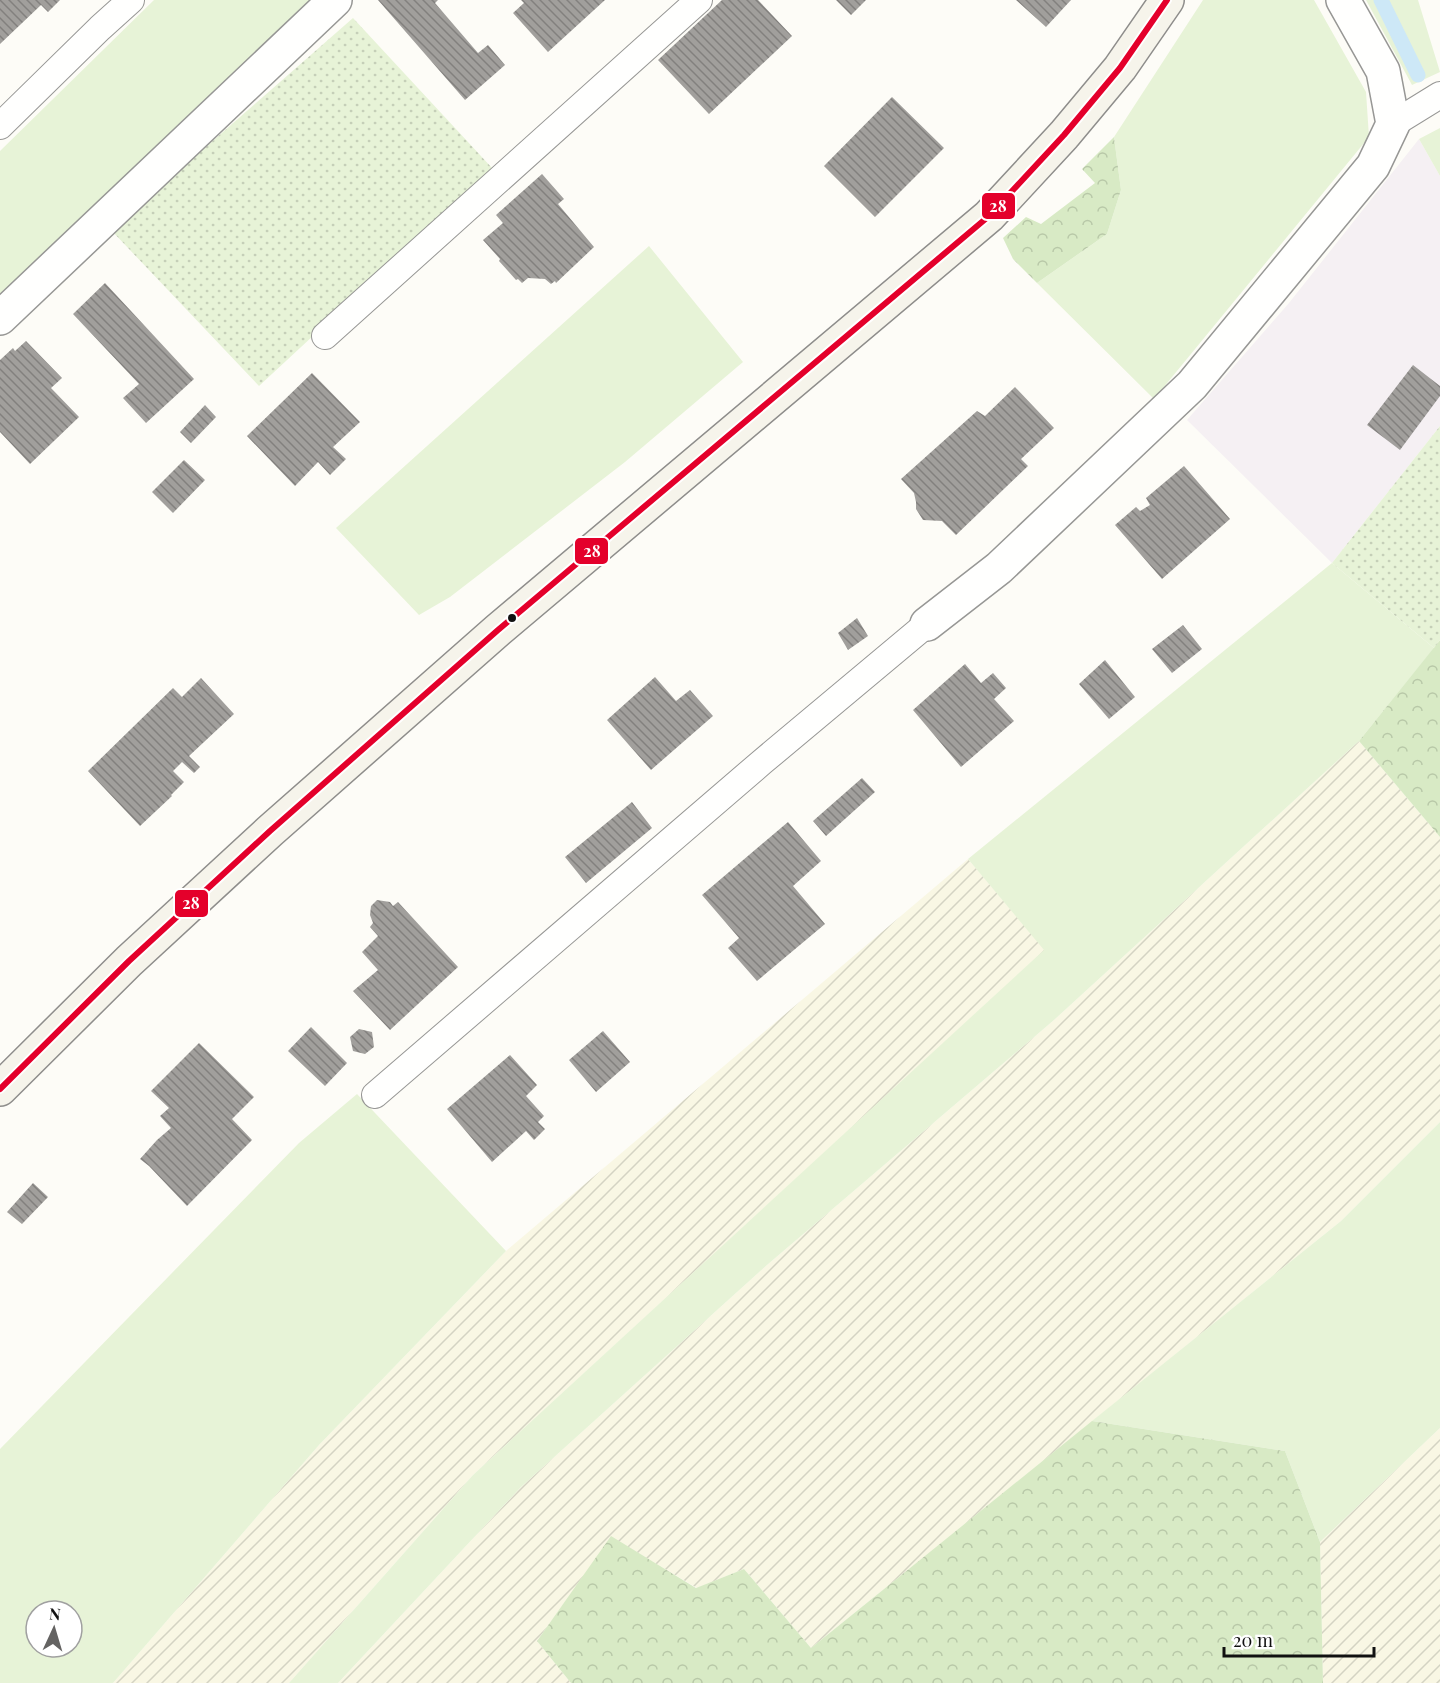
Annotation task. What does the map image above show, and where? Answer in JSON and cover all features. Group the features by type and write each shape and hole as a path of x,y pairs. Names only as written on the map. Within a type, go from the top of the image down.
{"street":[{"path":"0,318 335,0"},
{"path":"0,1089 129,961 270,831 498,630 989,216 1064,135 1120,68 1167,0"},
{"path":"927,624 999,568 1192,385 1373,166 1393,124 1383,71 1343,0"}],"lane":[{"path":"0,126 131,0"},
{"path":"326,336 699,0"},
{"path":"1393,124 1440,95"},
{"path":"375,1095 762,762 927,624"}],"shaded area":[{"path":"1419,139 1440,176 1440,426 1332,563 1187,420 1289,303"},
{"path":"1359,741 1440,837 1440,1122 1341,1221 811,1648 744,1569 697,1588 611,1537 537,1641 571,1683 338,1683 521,1487 767,1265 1054,1020"},
{"path":"968,859 1045,950 473,1475 289,1683 113,1683 319,1445 506,1251"},
{"path":"1440,1428 1440,1683 1323,1683 1320,1542"}],"green space":[{"path":"154,0 311,0 0,302 0,151"},
{"path":"1203,0 1314,0 1366,92 1369,137 1154,399 1037,283 1107,234 1121,190 1114,137"},
{"path":"1366,0 1418,0 1440,72 1412,85"},
{"path":"353,18 493,169 259,386 111,230"},
{"path":"1440,128 1440,176 1419,139"},
{"path":"1114,137 1121,190 1107,234 1037,283 1013,259 1003,238 1026,217 1041,224 1095,183 1082,169"},
{"path":"649,246 743,362 625,462 450,597 419,615 336,528"},
{"path":"1440,426 1440,640 1434,648 1332,563"},
{"path":"1332,563 1434,648 1359,741 1054,1020 767,1265 521,1487 338,1683 289,1683 473,1475 1044,950 968,859"},
{"path":"1440,640 1440,837 1359,741"},
{"path":"357,1094 506,1251 319,1445 113,1683 0,1683 0,1449 299,1143"},
{"path":"1440,1122 1440,1428 1320,1542 1285,1451 1092,1421 1341,1221"},
{"path":"1092,1421 1285,1451 1320,1542 1323,1683 571,1683 537,1641 611,1536 696,1588 744,1569 811,1648"}],"building":[{"path":"0,0 60,0 48,12 41,5 0,44"},
{"path":"378,0 438,0 435,3 478,53 488,45 505,65 465,100"},
{"path":"521,0 605,0 548,52 513,13 524,3"},
{"path":"722,0 758,0 792,36 709,114 658,60"},
{"path":"836,0 866,0 851,15"},
{"path":"1016,0 1071,0 1046,27"},
{"path":"892,97 944,148 875,217 824,166"},
{"path":"542,174 564,199 558,204 594,247 556,283 555,281 551,284 545,279 528,278 522,283 516,280 483,240 503,223 496,215"},
{"path":"105,283 194,379 146,423 123,398 139,384 73,314"},
{"path":"26,341 62,378 51,388 79,417 30,464 0,432 0,360 13,348 15,351"},
{"path":"1413,365 1440,386 1440,396 1400,450 1367,425"},
{"path":"312,373 360,422 333,447 346,459 330,475 318,462 295,486 247,436"},
{"path":"1015,387 1054,428 1021,459 1028,466 956,535 942,521 923,520 916,509 914,493 901,479 977,411 985,416"},
{"path":"205,405 216,417 191,443 180,432"},
{"path":"184,460 205,480 173,513 152,492"},
{"path":"1184,466 1230,519 1162,579 1115,525 1136,507 1140,511 1150,505 1146,498"},
{"path":"857,618 868,636 848,650 838,633"},
{"path":"1183,625 1202,649 1172,673 1152,649"},
{"path":"1105,660 1135,697 1109,719 1079,684"},
{"path":"965,664 981,683 993,673 1006,688 994,699 1014,721 961,767 913,710"},
{"path":"655,677 676,701 690,690 713,716 651,770 607,720"},
{"path":"201,678 234,714 189,756 200,767 194,773 182,762 173,771 184,782 140,826 88,771 173,688 182,697"},
{"path":"862,778 875,792 826,836 813,821"},
{"path":"632,802 652,828 586,883 565,857"},
{"path":"788,822 821,861 793,886 825,924 757,981 728,948 739,938 702,895"},
{"path":"377,900 390,902 393,906 398,902 458,967 390,1030 353,991 378,970 362,952 378,936 370,927 373,923 370,915 371,906"},
{"path":"311,1027 347,1063 325,1086 288,1051"},
{"path":"359,1029 372,1032 374,1047 365,1054 353,1051 350,1037"},
{"path":"603,1031 630,1062 596,1092 569,1060"},
{"path":"199,1043 254,1097 232,1119 252,1140 187,1206 140,1159 171,1128 160,1116 169,1108 151,1091"},
{"path":"510,1055 537,1085 526,1096 544,1116 538,1122 545,1129 534,1140 526,1131 492,1162 447,1109"},
{"path":"33,1183 48,1197 22,1224 7,1212"}],"waterway":[{"path":"1381,0 1418,75"}],"transit line":[{"name":"28","path":"0,1089 129,961 270,831 498,630 989,216 1064,135 1120,68 1167,0"}]}
